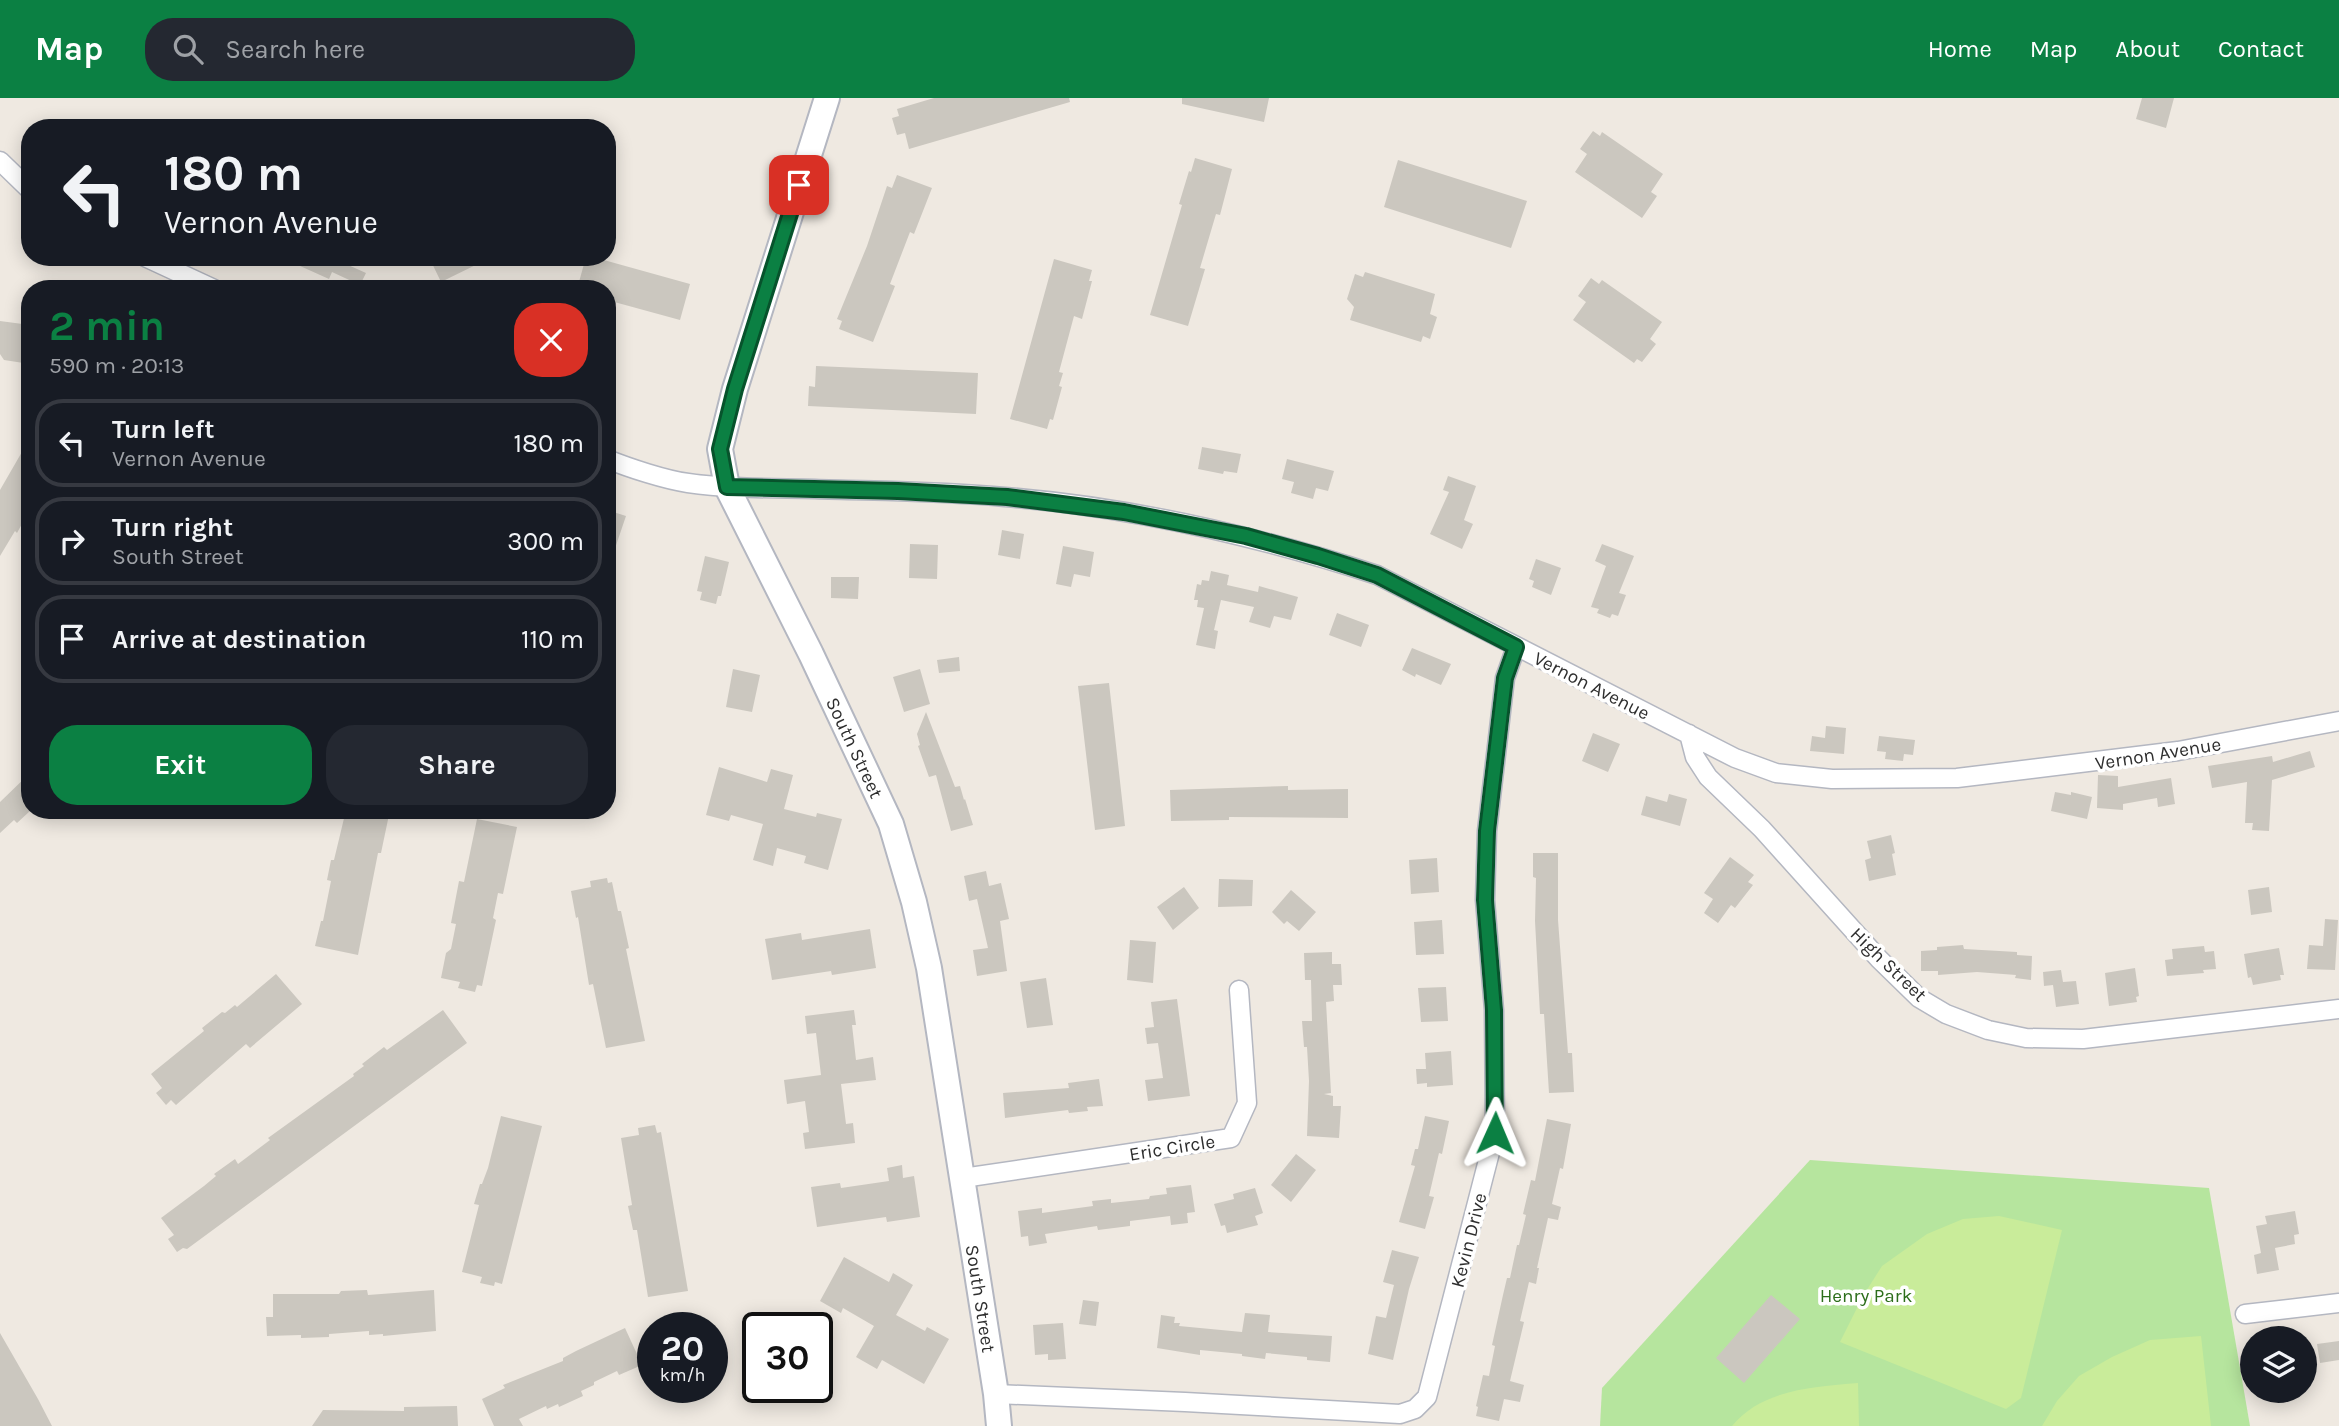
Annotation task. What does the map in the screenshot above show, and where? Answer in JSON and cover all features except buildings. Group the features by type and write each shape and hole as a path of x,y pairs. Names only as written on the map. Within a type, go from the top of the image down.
{"street":[{"name":"South Street","path":"827,98 735,389 720,449 727,487 833,700 891,824 914,902 929,968 999,1426"},
{"path":"0,161 21,181"},
{"path":"164,266 195,280"},
{"name":"Vernon Avenue","path":"616,462 685,483 727,487 898,491 1007,497 1124,512 1246,536 1377,575 1735,758 1776,773 1832,779 1957,778 2178,751 2339,721"},
{"name":"Kevin Drive","path":"996,1394 1399,1414 1415,1409 1427,1397 1495,1133 1494,1010 1485,900 1487,831 1505,678 1516,647"},
{"name":"High Street","path":"1689,734 1695,757 1708,777 1762,829 1879,959 1919,998 1946,1014 1988,1030 2026,1038 2083,1039 2339,1009"},
{"name":"Eric Circle","path":"963,1178 1231,1138 1247,1103 1239,990"},
{"path":"2245,1314 2339,1303"}],"green space":[{"name":"Henry Park","path":"1810,1160 2209,1188 2240,1368 2240,1403 2246,1403 2250,1426 1600,1426 1602,1388"},
{"path":"1999,1216 2062,1230 2021,1398 2006,1409 1840,1342 1863,1296 1882,1266 1927,1234 1963,1219"},
{"path":"2201,1336 2211,1426 2042,1426 2057,1401 2079,1376 2112,1357 2150,1340"},
{"path":"1858,1383 1859,1426 1732,1426 1758,1404 1773,1397 1807,1389"}],"route":[{"path":"799,185 735,389 720,449 727,487 898,491 1007,497 1124,512 1246,536 1377,575 1516,647 1505,678 1487,831 1485,900 1494,1010 1495,1133"}]}
